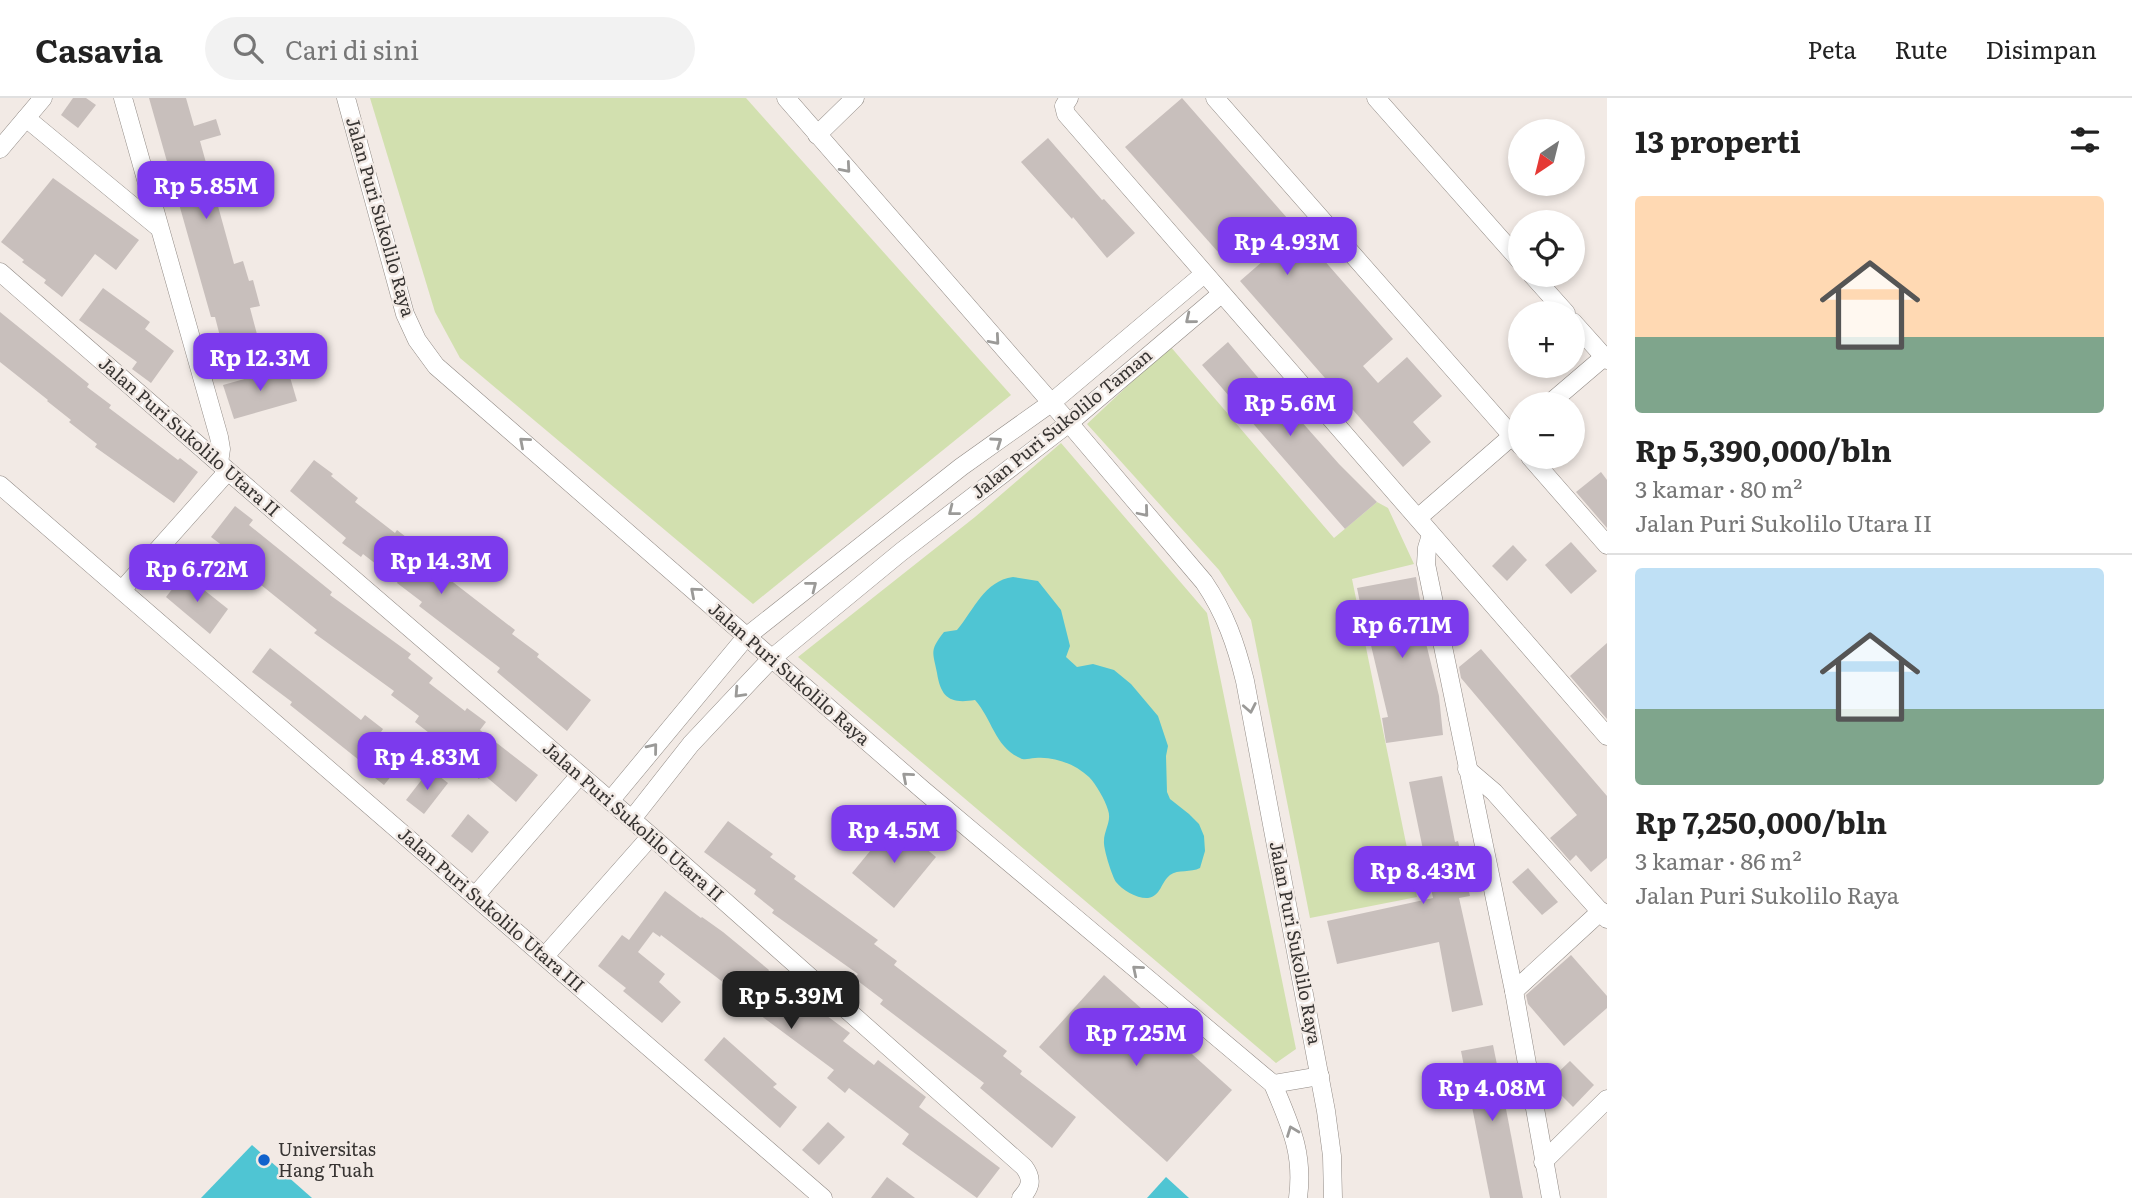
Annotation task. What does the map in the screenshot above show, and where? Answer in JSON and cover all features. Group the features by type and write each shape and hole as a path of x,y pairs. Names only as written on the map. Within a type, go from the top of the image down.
{"street":[{"path":"0,149 43,98"},
{"path":"121,590 224,467 219,437 123,98"},
{"name":"Jalan Puri Sukolilo Raya","path":"346,98 405,314 423,350 436,366 923,790 1273,1084 1296,1140 1299,1162 1298,1198"},
{"path":"817,135 855,98"},
{"path":"1069,98 1064,106 1066,114 1607,736"},
{"path":"1215,98 1508,426"},
{"path":"1376,98 1508,247"},
{"name":"Jalan Puri Sukolilo Raya","path":"796,102 817,135 1069,423 1219,604 1229,625 1245,681 1320,1076 1332,1156 1333,1198"},
{"path":"26,118 158,227"},
{"name":"Jalan Puri Sukolilo Utara II","path":"0,272 632,819 1024,1167 1031,1178 1025,1193"},
{"name":"Jalan Puri Sukolilo Taman","path":"610,800 746,637 961,467 1051,403 1119,344 1212,284"},
{"name":"Jalan Puri Sukolilo Taman","path":"632,819 705,729 771,659 901,552 1069,423 1135,365 1212,284"},
{"path":"1543,287 1555,301"},
{"path":"1564,392 1606,359 1585,335"},
{"path":"1119,344 1135,365"},
{"path":"1419,517 1508,445"},
{"path":"1540,469 1607,545"},
{"name":"Jalan Puri Sukolilo Utara III","path":"0,485 823,1198"},
{"path":"884,528 901,552"},
{"path":"1431,535 1426,564 1514,991 1550,1198"},
{"path":"684,711 705,729"},
{"path":"1467,769 1501,798 1604,915 1514,991"},
{"path":"475,896 580,775"},
{"path":"545,956 651,836"},
{"path":"1273,1084 1320,1076"},
{"path":"1543,1162 1607,1099"}],"green space":[{"path":"370,98 746,98 1011,395 753,604 460,358 435,312"},
{"path":"1170,346 1334,538 1377,502 1388,508 1414,564 1352,579 1417,897 1310,918 1251,620 1219,570 1087,424"},
{"path":"1061,443 1207,613 1296,1049 1276,1063 798,657 975,517"}],"water":[{"path":"1013,577 1038,581 1061,610 1070,646 1066,657 1077,667 1093,664 1114,670 1131,684 1158,716 1168,746 1167,792 1170,799 1199,824 1204,836 1205,851 1200,868 1170,875 1152,897 1144,898 1130,893 1114,879 1104,845 1108,810 1089,777 1064,762 1049,758 1024,759 1012,753 999,740 975,700 953,700 944,694 941,688 934,656 934,648 939,638 944,632 957,630 994,584"},
{"path":"252,1145 312,1198 201,1198"},
{"path":"1166,1177 1189,1198 1147,1198"}],"building":[{"path":"73,98 86,98 96,105 78,128 61,115"},
{"path":"149,98 186,98 194,126 216,119 221,135 200,141 234,264 243,261 249,281 253,280 260,306 250,308 258,338 223,348 215,317 211,317"},
{"path":"1182,98 1393,339 1363,366 1378,383 1407,357 1442,396 1413,422 1431,442 1403,467 1240,281 1271,254 1247,227 1218,252 1125,147"},
{"path":"1048,138 1135,233 1107,258 1021,162"},
{"path":"53,178 139,240 116,270 95,254 62,297 1,242"},
{"path":"103,288 150,322 145,329 174,351 151,383 132,369 137,362 79,320"},
{"path":"0,312 89,384 87,387 111,405 109,408 198,472 174,503 95,447 97,444 69,422 71,420 0,362"},
{"path":"1228,342 1282,406 1285,403 1377,502 1345,529 1202,365"},
{"path":"287,367 297,401 234,419 223,385"},
{"path":"314,460 358,498 355,502 395,533 397,530 415,544 414,546 439,566 436,569 515,630 512,634 591,700 567,731 497,672 500,668 419,606 422,602 397,583 398,581 363,554 361,557 342,543 346,538 290,491"},
{"path":"1601,472 1607,480 1607,528 1576,492"},
{"path":"235,506 253,520 249,525 332,592 330,595 411,654 408,658 433,678 429,683 465,711 467,708 486,722 480,730 538,775 516,802 483,774 479,779 461,765 467,758 435,733 433,736 415,722 419,716 391,695 394,691 314,633 317,630 240,568 244,562 211,537"},
{"path":"1571,542 1597,571 1571,594 1545,565"},
{"path":"1513,545 1527,560 1507,581 1492,566"},
{"path":"184,574 228,609 210,634 166,597"},
{"path":"1416,577 1426,634 1423,631 1439,696 1443,735 1386,743 1382,718 1388,717 1357,588"},
{"path":"1607,643 1607,719 1570,676"},
{"path":"270,648 361,720 365,715 383,729 381,732 409,754 384,785 366,771 369,768 290,705 292,702 252,672"},
{"path":"1481,649 1607,796 1607,858 1591,872 1576,855 1570,861 1550,838 1577,815 1461,678 1459,667"},
{"path":"430,769 448,783 424,814 406,800"},
{"path":"1442,776 1455,842 1458,841 1470,896 1459,898 1483,1005 1452,1012 1439,942 1337,964 1327,921 1433,898 1409,782"},
{"path":"468,814 489,832 472,853 451,836"},
{"path":"728,821 773,854 770,857 796,876 794,879 878,940 874,944 897,961 894,965 1007,1051 1003,1056 1022,1071 1020,1074 1076,1117 1052,1148 980,1088 984,1083 880,1004 883,1000 854,978 858,974 772,913 774,910 754,894 756,890 704,852"},
{"path":"894,822 936,857 894,908 852,873"},
{"path":"1528,868 1558,902 1542,915 1512,882"},
{"path":"665,891 723,932 769,970 768,972 850,1033 843,1041 874,1065 878,1060 926,1097 919,1107 1000,1168 977,1198 902,1144 909,1134 849,1088 845,1093 827,1078 834,1070 752,1009 753,1007 728,986 661,935 660,937 653,932 638,952 665,974 659,982 681,1002 662,1023 623,991 626,988 598,966 622,935 629,940"},
{"path":"1571,955 1607,996 1607,1008 1564,1046 1528,1004 1526,995"},
{"path":"1104,975 1232,1090 1167,1162 1039,1047"},
{"path":"724,1037 777,1084 773,1087 797,1107 780,1128 704,1060"},
{"path":"1493,1045 1523,1198 1490,1198 1461,1051"},
{"path":"1570,1061 1594,1085 1573,1107 1548,1082"},
{"path":"828,1122 845,1137 819,1165 802,1150"},
{"path":"887,1177 915,1198 871,1198"}],"place":[{"name":"Universitas Hang Tuah","path":"264,1160"}]}
